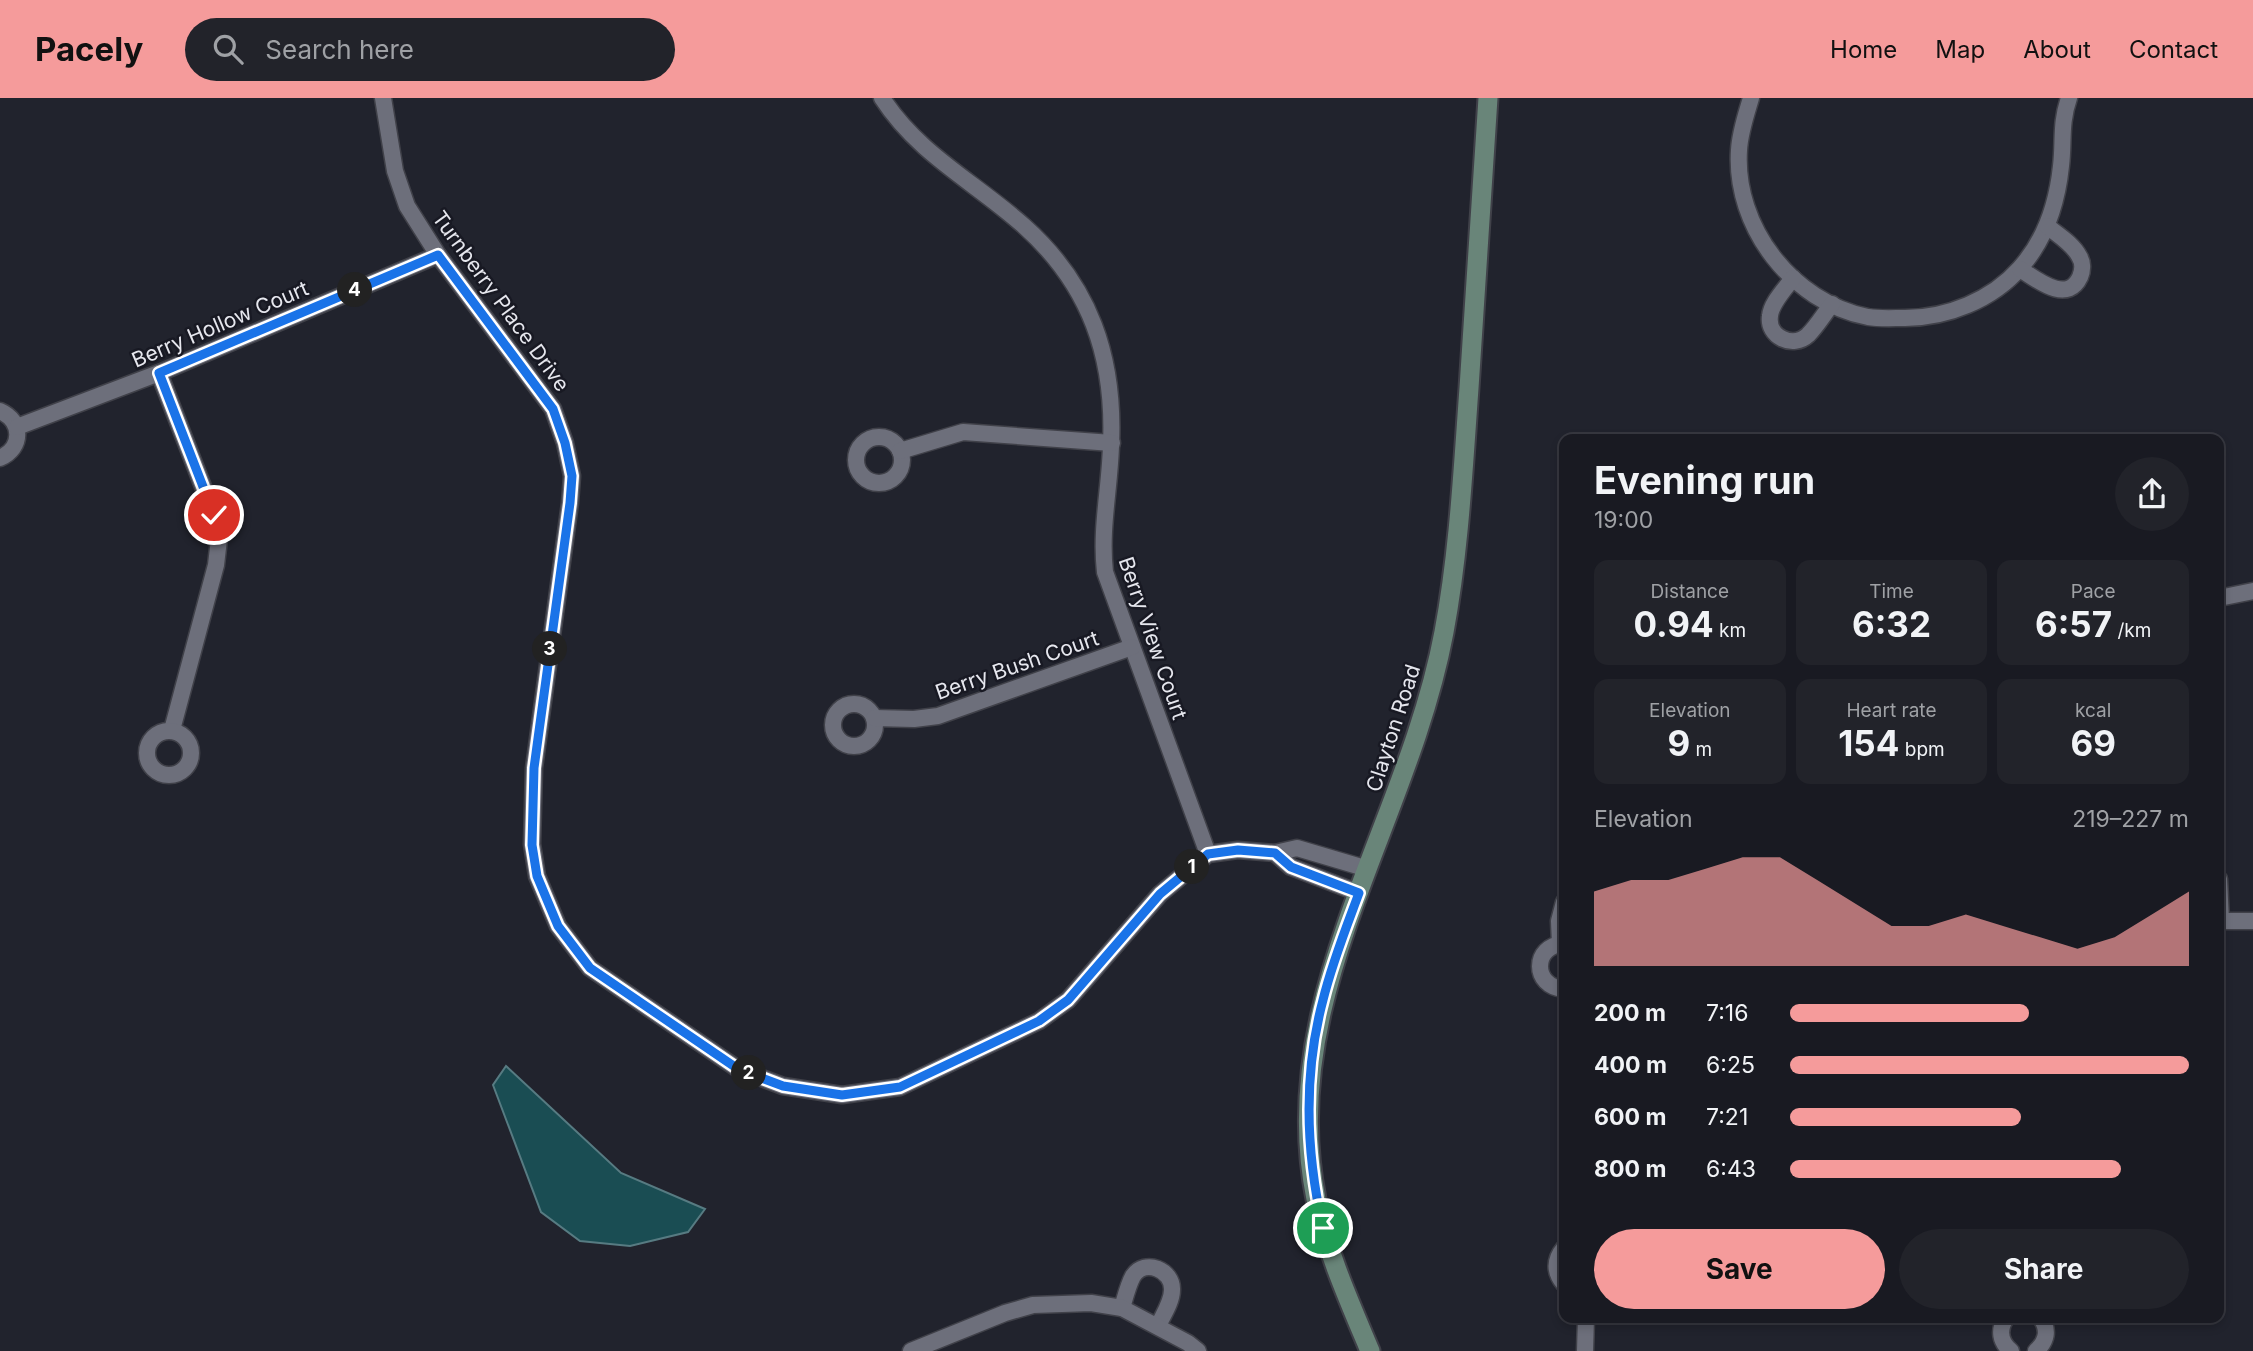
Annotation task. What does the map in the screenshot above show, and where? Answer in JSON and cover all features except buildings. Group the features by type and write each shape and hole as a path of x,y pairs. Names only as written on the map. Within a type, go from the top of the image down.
{"main road":[{"name":"Clayton Road","path":"1370,1351 1344,1289 1323,1228 1316,1196 1309,1132 1311,1066 1320,1012 1331,970 1423,718 1443,637 1454,573 1463,478 1488,98"}],"street":[{"name":"Turnberry Place Drive","path":"383,98 395,171 407,206 438,255 553,409 565,443 572,476 570,503 534,768 532,845 537,876 558,926 590,968 738,1069 783,1086 842,1095 869,1093 900,1087 1039,1021 1068,1000 1160,894 1208,854"},
{"name":"Berry View Court","path":"882,98 895,117 934,157 1021,223 1047,247 1065,271 1097,327 1110,388 1112,443 1102,546 1105,572 1208,854"},
{"path":"1751,98 1739,150 1743,195 1748,214 1765,248 1793,278 1816,296 1832,304 1870,317 1921,318 1959,309 1981,299 2020,269 2047,226 2055,204 2062,164 2061,135 2069,98"},
{"path":"2020,269 2053,289 2069,288 2081,276 2078,253 2047,226"},
{"name":"Berry Hollow Court","path":"17,427 159,373 438,255"},
{"path":"1793,278 1770,315 1772,331 1779,338 1794,342 1802,340 1832,304"},
{"path":"159,373 214,515 219,539 216,565 172,730"},
{"path":"0,411 13,420 18,439 10,453 0,458"},
{"path":"900,451 963,432 1112,443"},
{"path":"2224,597 2253,591"},
{"name":"Berry Bush Court","path":"874,718 914,719 938,716 1132,647"},
{"path":"1208,854 1238,850 1275,853 1297,848 1368,869"},
{"path":"1275,853 1291,867 1359,893"},
{"path":"2224,921 2253,921"},
{"path":"1559,945 1546,950 1540,972 1549,985 1559,988"},
{"path":"1559,1256 1556,1265 1559,1276"},
{"path":"1122,1308 1133,1276 1138,1271 1149,1267 1163,1271 1168,1276 1172,1289 1158,1326"},
{"path":"911,1351 1005,1312 1033,1305 1091,1303 1122,1308 1188,1342 1198,1351"},
{"path":"1585,1351 1586,1323"},
{"path":"2003,1323 2000,1329 2001,1337 2003,1344 2011,1351"},
{"path":"2036,1351 2045,1339 2044,1323"}],"water":[{"path":"506,1066 621,1173 705,1209 688,1232 630,1246 580,1241 541,1212 493,1085"}],"route":[{"path":"214,515 159,373 438,255 553,409 565,443 572,476 570,503 534,768 532,845 537,876 558,926 590,968 738,1069 783,1086 842,1095 869,1093 900,1087 1039,1021 1068,1000 1160,894 1208,854 1238,850 1275,853 1291,867 1359,893 1322,1002 1311,1066 1311,1164 1323,1228"}]}
